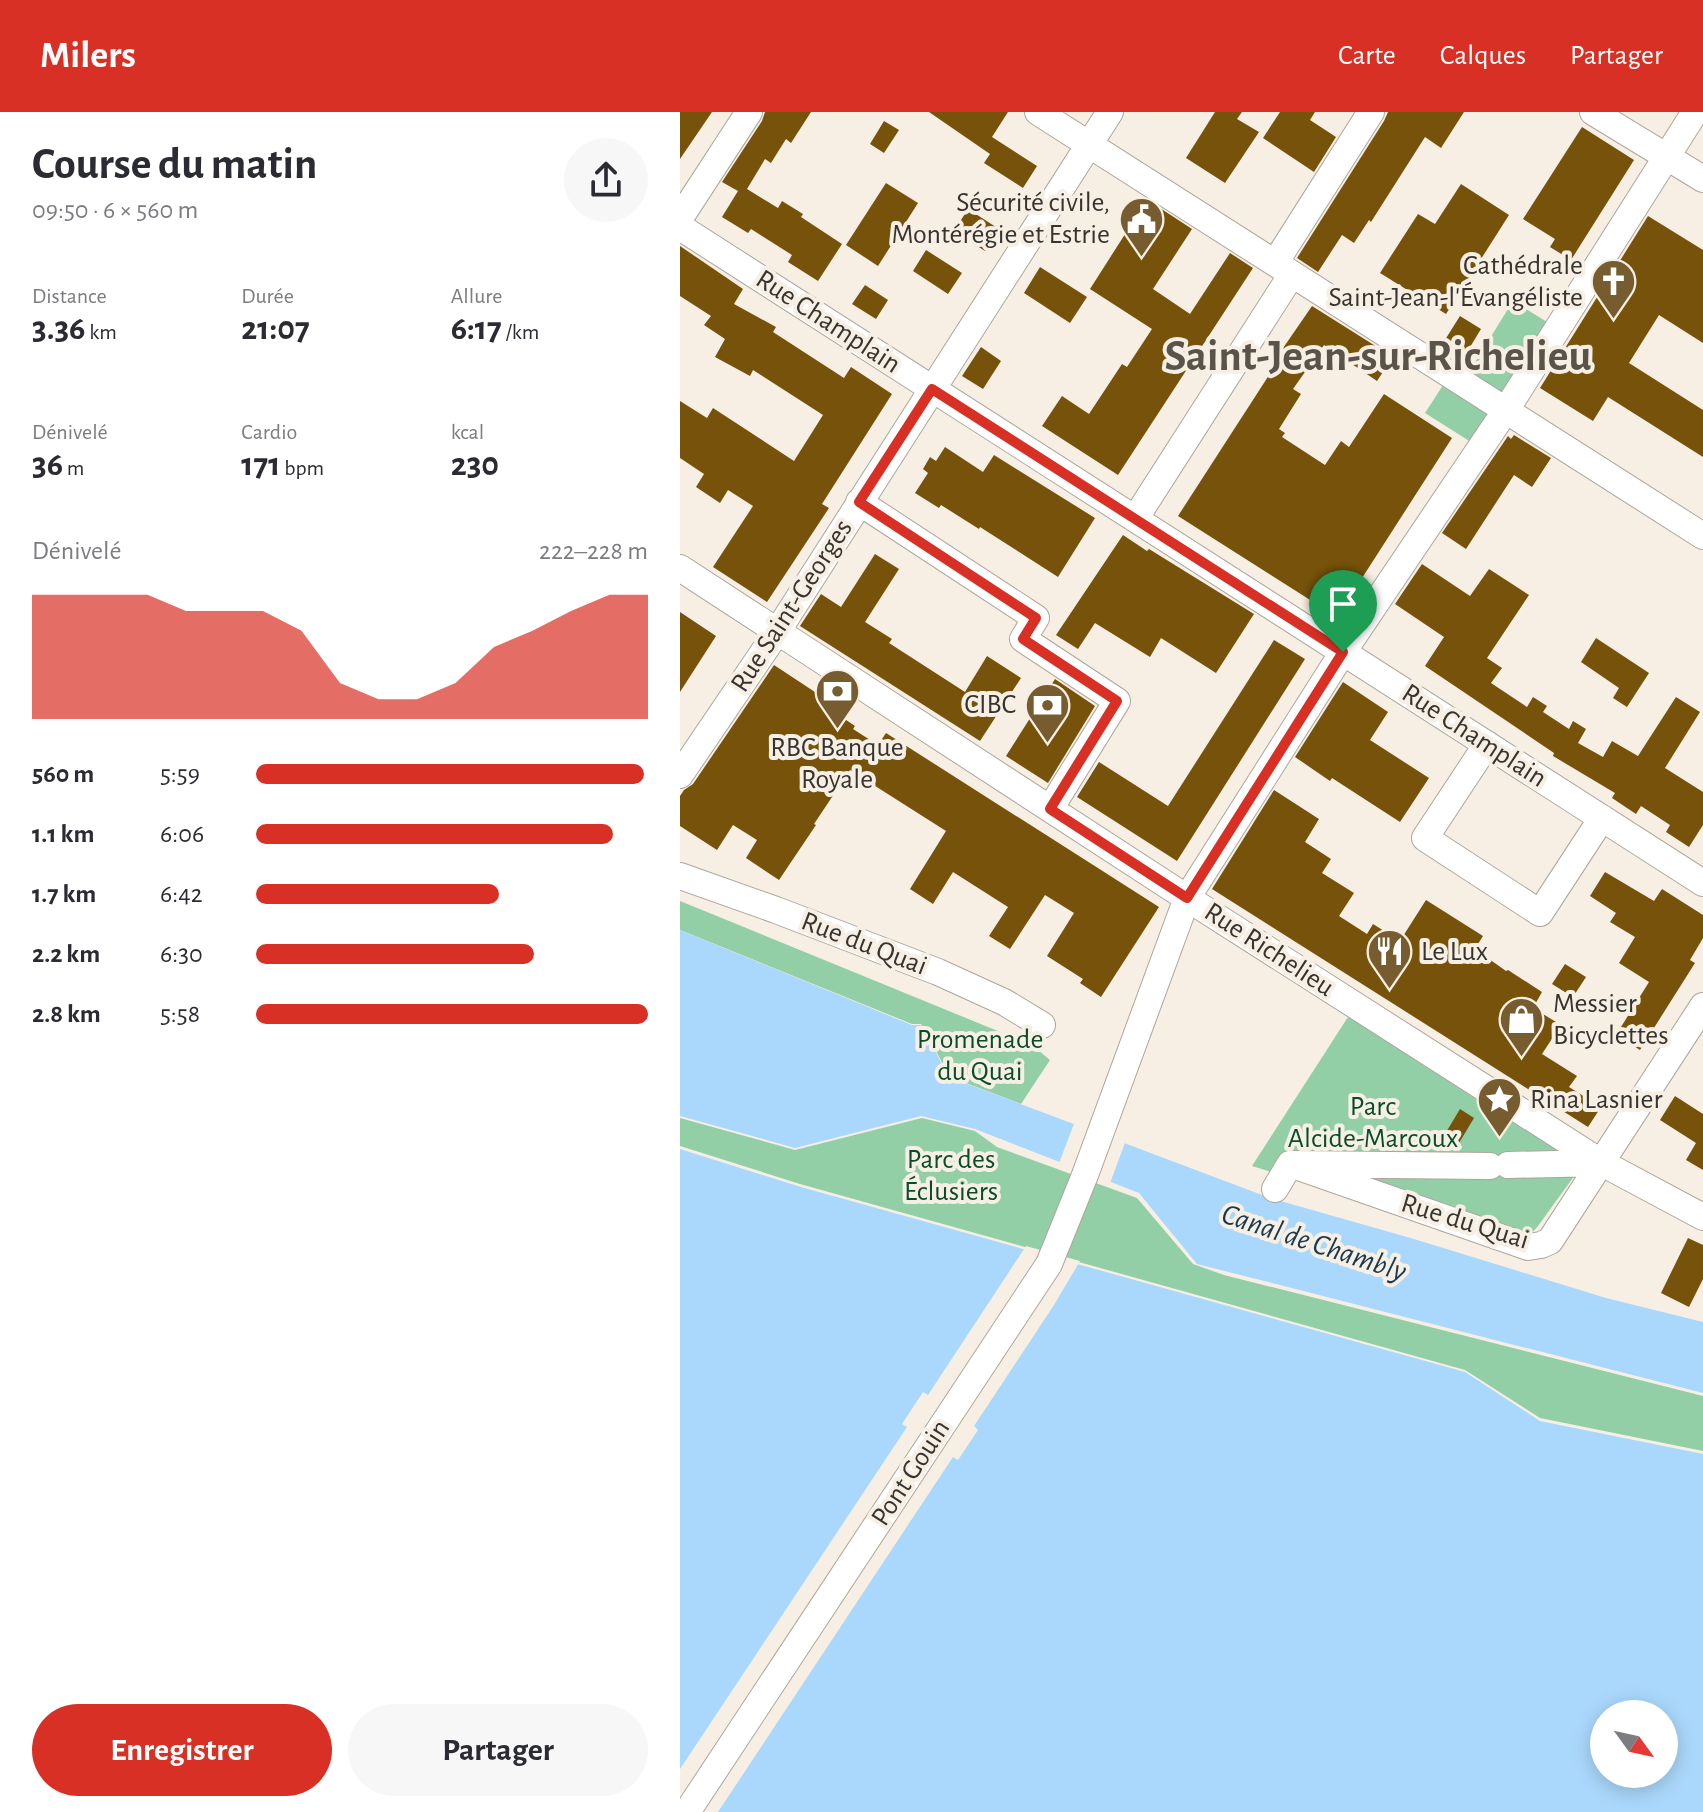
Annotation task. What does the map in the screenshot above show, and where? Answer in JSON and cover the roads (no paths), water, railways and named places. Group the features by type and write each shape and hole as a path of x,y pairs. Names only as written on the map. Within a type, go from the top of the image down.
{"street":[{"path":"680,218 749,112"},
{"path":"1038,112 1703,536"},
{"name":"Rue Saint-Georges","path":"680,775 777,632 1110,112"},
{"path":"1135,519 1275,264 1371,112"},
{"path":"1593,112 1703,179"},
{"name":"Pont Gouin","path":"687,1812 1049,1264 1187,898 1343,652 1506,410 1695,112"},
{"path":"1275,264 1297,195"},
{"name":"Rue Champlain","path":"680,227 1703,883"},
{"path":"859,502 1036,618 1023,639 1117,701 1050,809"},
{"name":"Rue Richelieu","path":"680,568 1602,1163 1703,1217"},
{"path":"1487,744 1425,838 1540,913 1602,818"},
{"name":"Rue du Quai","path":"680,876 938,972 1004,1002 1042,1025"},
{"name":"Rue du Quai","path":"1290,1164 1528,1247 1541,1245 1550,1241 1703,1006"},
{"path":"1275,1189 1290,1164 1602,1163"}],"water":[{"name":"Canal de Chambly","path":"680,930 912,1025 921,1025 949,1077 1270,1198 1606,1298 1703,1322 1703,1393 1197,1264 1139,1193 975,1129 921,1116 795,1148 680,1116"},
{"path":"680,1149 801,1187 1465,1372 1540,1421 1703,1454 1703,1812 680,1812"}],"place":[{"name":"Sécurité civile, Montérégie et Estrie","path":"1141,258"},
{"name":"Cathédrale Saint-Jean-l'Évangéliste","path":"1614,321"},
{"name":"RBC Banque Royale","path":"837,730"},
{"name":"CIBC","path":"1047,744"},
{"name":"Le Lux","path":"1390,991"},
{"name":"Messier Bicyclettes","path":"1522,1059"},
{"name":"Rina Lasnier","path":"1499,1139"}],"district":[{"name":"Saint-Jean-sur-Richelieu","path":"1378,357"}],"park label":[{"name":"Promenade du Quai","path":"980,1056"},
{"name":"Parc Alcide-Marcoux","path":"1373,1123"},
{"name":"Parc des Éclusiers","path":"951,1176"}]}
